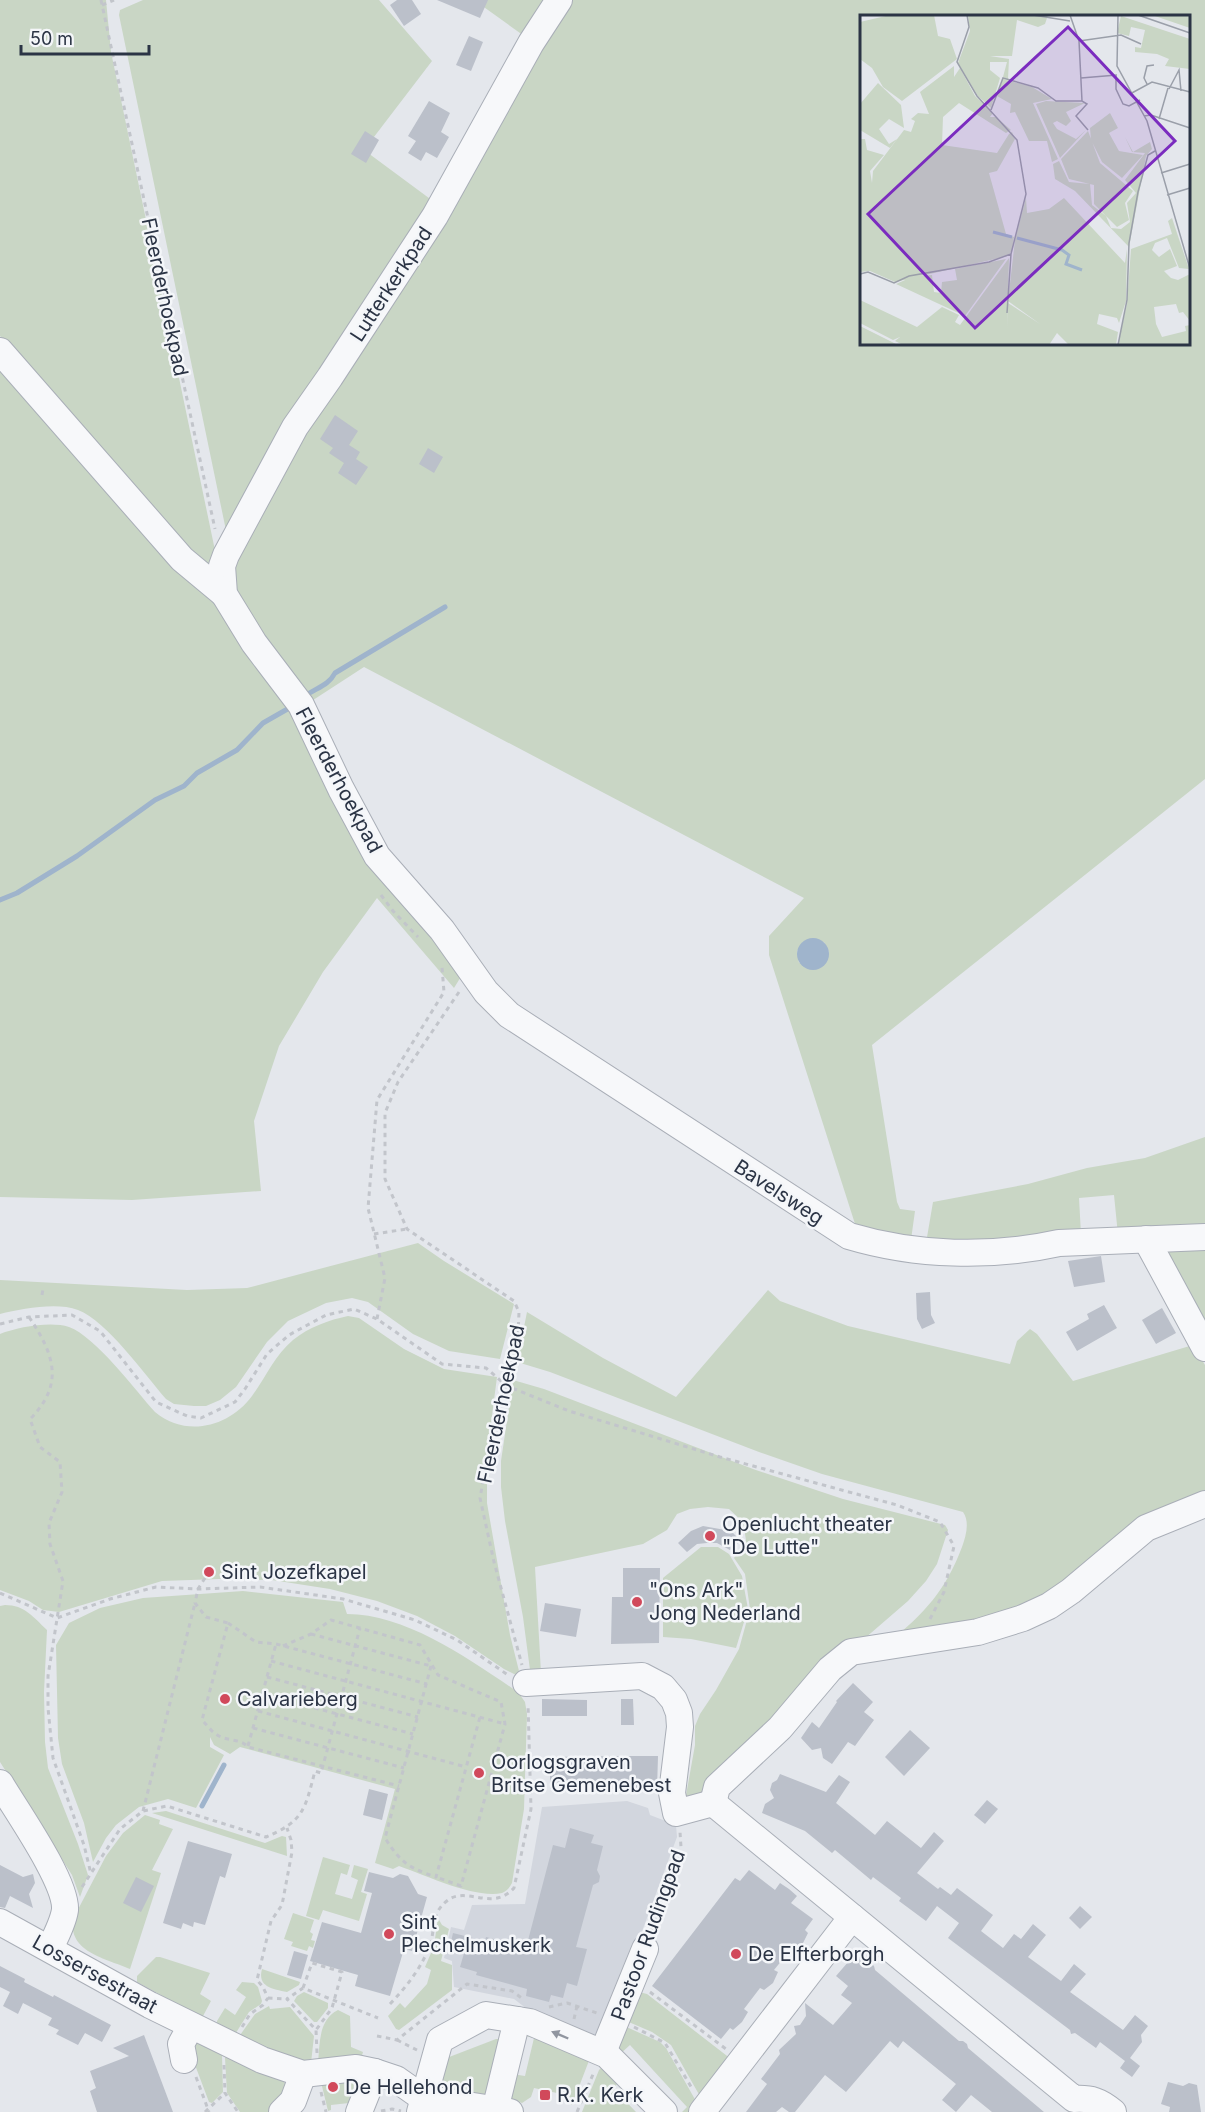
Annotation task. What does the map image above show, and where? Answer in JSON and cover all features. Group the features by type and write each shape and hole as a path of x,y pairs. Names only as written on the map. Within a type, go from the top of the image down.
{"street":[{"name":"Lutterkerkpad","path":"222,566 242,524 295,427 435,216 531,43 559,0"},
{"name":"Fleerderhoekpad","path":"0,351 182,559 224,594 254,643 301,705 341,789 377,856 442,930 471,972"},
{"name":"Fleerderhoekpad","path":"222,566 224,594"},
{"name":"Bavelsweg","path":"471,972 486,992 509,1015 849,1236 870,1242 941,1252 989,1252 1037,1248 1059,1243 1205,1237"},
{"path":"1146,1239 1205,1348"},
{"path":"713,1803 717,1787 780,1728 830,1669 851,1652 978,1632 1023,1618 1049,1606 1086,1579 1146,1528 1205,1504"},
{"path":"526,1683 642,1677 663,1687 674,1700 680,1713 681,1727 672,1792 676,1813 713,1803"},
{"path":"0,1783 62,1887 65,1910 60,1928 50,1948"},
{"path":"713,1803 852,1917 1070,2105 1088,2098 1101,2102 1113,2112"},
{"path":"702,2112 852,1917"},
{"name":"Lossersestraat","path":"0,1922 191,2026 262,2060 310,2074"},
{"name":"Pastoor Rudingpad","path":"603,2052 645,1950"},
{"path":"416,2107 440,2040 486,2014 530,2022 603,2052 664,2112"},
{"path":"416,2107 503,2111 517,2020"},
{"path":"184,2060 181,2044 191,2026"},
{"path":"282,2112 293,2101 310,2074 356,2068 396,2079 416,2107"},
{"path":"359,2112 375,2072"}],"path":[{"path":"101,2 114,0"},
{"name":"Fleerderhoekpad","path":"101,2 222,566"},
{"path":"379,893 418,937"},
{"path":"377,1319 385,1278 368,1208 377,1100 444,992 442,962"},
{"path":"374,1234 407,1229 385,1179 385,1113 398,1082 448,1011 471,972"},
{"name":"Fleerderhoekpad","path":"390,2004 412,1980 430,1948 435,1914 447,1900 464,1895 493,1899 503,1897 514,1888 531,1809 526,1683 494,1562 480,1498 488,1455 507,1386 520,1320 519,1312 514,1301 407,1229"},
{"path":"42,1295 43,1289"},
{"path":"0,1324 29,1317 72,1315 100,1331 156,1402 187,1416 201,1418 235,1402 267,1354 289,1335 326,1315 354,1310 377,1319 442,1364 486,1368 507,1386 569,1411 720,1457 897,1505 940,1522 954,1546 944,1592 918,1642"},
{"path":"29,1317 44,1339 53,1366 52,1387 41,1408 30,1419 40,1446 60,1462 62,1492 49,1523 50,1544 63,1581 48,1676 48,1708 53,1758 92,1874 120,1829 143,1811 167,1806 266,1837 287,1828 304,1811 315,1771 321,1773 360,1628"},
{"path":"143,1811 198,1589 205,1578"},
{"path":"0,1593 57,1618 110,1599 156,1587 198,1589 260,1587 343,1599 415,1620 457,1640 510,1676 526,1683"},
{"path":"195,1603 206,1617 228,1623 256,1642 276,1644 427,1684"},
{"path":"284,1646 311,1634 331,1620 420,1645 438,1675 501,1702 505,1724 461,1886 405,1864 385,1838 431,1666"},
{"path":"228,1623 202,1720 211,1730 221,1737 244,1743 248,1747 399,1786"},
{"path":"311,1634 431,1666"},
{"path":"248,1747 276,1644"},
{"path":"271,1661 505,1724"},
{"path":"267,1677 418,1718"},
{"path":"262,1694 413,1734"},
{"path":"258,1711 466,1767"},
{"path":"436,1877 480,1717"},
{"path":"253,1728 404,1768"},
{"name":"Pastoor Rudingpad","path":"645,1950 681,1847 676,1813"},
{"path":"268,1998 257,1980 271,1921 282,1905 292,1852 287,1828"},
{"path":"268,1998 287,1999 303,1988 312,1963 342,1972 332,2008 316,2030 310,2074"},
{"path":"630,1987 652,1993 742,2061"},
{"path":"303,1988 378,2018"},
{"path":"238,2112 225,2093 224,2056 250,2014 263,2005 268,1998"},
{"path":"287,1999 316,2030"},
{"path":"578,2112 603,2052"},
{"path":"184,2060 190,2060 207,2111 225,2093"},
{"path":"377,2112 416,2107"}],"shaded area":[{"path":"627,1801 648,1808 650,1815 676,1825 677,1837 601,2042 543,2021 514,1999 454,1987 452,1961 444,1958 451,1927 464,1930 472,1905 525,1904 542,1807"}],"green space":[{"path":"0,0 106,0 111,52 217,560 205,571 0,336"},
{"path":"143,0 379,0 432,61 364,150 437,204 228,540 119,15 120,10"},
{"path":"474,0 553,0 527,38"},
{"path":"571,0 1205,0 1205,779 872,1045 897,1202 900,1209 915,1211 910,1247 856,1227 769,955 769,936 804,898 364,667 307,704 237,595 232,575 241,545 290,457 555,19","holes":["803,942 824,942 829,952 799,963 797,951"]},
{"path":"0,358 234,626 285,694 358,849 462,975 454,988 377,898 323,972 279,1046 254,1121 261,1191 132,1200 0,1197"},
{"path":"1205,1137 1205,1230 1118,1235 1114,1195 1079,1198 1081,1234 925,1249 933,1202 1028,1184 1087,1168 1145,1158"},
{"path":"418,1243 514,1304 500,1359 449,1351 413,1334 368,1302 352,1298 326,1303 288,1321 267,1342 236,1387 220,1400 206,1406 194,1406 174,1404 166,1399 113,1337 101,1325 78,1310 49,1306 0,1314 0,1280 187,1290 247,1288"},
{"path":"1205,1246 1205,1333 1160,1251"},
{"path":"768,1290 780,1301 848,1326 1010,1364 1017,1341 1030,1329 1037,1334 1073,1381 1193,1345 1205,1365 1205,1496 1035,1611 889,1642 933,1600 949,1576 966,1534 967,1525 963,1512 822,1474 550,1372 517,1362 527,1312 603,1358 676,1397"},
{"path":"348,1316 359,1318 404,1349 444,1369 497,1377 487,1454 487,1503 510,1635 519,1671 518,1676 455,1636 417,1616 377,1601 330,1589 272,1580 162,1581 59,1612 43,1610 29,1601 0,1590 0,1334 34,1326 69,1327 103,1352 155,1412 167,1420 193,1427 219,1422 242,1407 252,1396 276,1359 293,1340 319,1325"},
{"path":"513,1380 544,1389 753,1469 843,1499 945,1525 948,1530 937,1564 926,1581 908,1601 842,1658 694,1807 685,1801 695,1745 695,1726 739,1649 750,1609 745,1574 734,1558 746,1540 743,1522 729,1509 708,1507 690,1509 677,1514 667,1530 643,1544 535,1567 541,1673 533,1674 530,1670 501,1487 501,1461"},
{"path":"701,1547 718,1547 729,1554 742,1576 748,1609 736,1648 691,1639 663,1637 663,1578"},
{"path":"243,1591 343,1602 347,1614 370,1616 415,1630 459,1653 518,1692 525,1702 527,1714 524,1809 512,1883 507,1890 502,1893 478,1893 399,1866 393,1869 375,1863 395,1789 240,1747 230,1754 214,1745 210,1737 210,1747 224,1755 196,1808 168,1799 139,1807 116,1825 93,1862 84,1823 62,1764 58,1738 56,1645 69,1623 100,1608 143,1598"},
{"path":"0,1606 23,1609 47,1630 44,1692 48,1768 88,1875 80,1897 72,1875 0,1762"},
{"path":"166,1811 265,1843 282,1836 286,1837 287,1856 152,1813"},
{"path":"145,1815 160,1820 159,1824 173,1829 152,1870 161,1873 130,1969 100,1957 82,1946 73,1930 73,1919 106,1856 123,1833"},
{"path":"323,1857 350,1865 347,1875 341,1873 335,1894 352,1899 358,1880 351,1877 354,1865 368,1869 361,1892 367,1894 359,1921 323,1910 319,1920 306,1916"},
{"path":"293,1913 314,1920 310,1932 313,1934 311,1940 315,1941 313,1948 309,1946 307,1951 291,1946 293,1942 284,1939"},
{"path":"438,1918 442,1925 449,1929 441,1961 452,1965 452,1990 399,2030 396,2029 388,2016 400,2003 405,2008 427,1984 431,1970 425,1967 434,1946"},
{"path":"156,1957 210,1973 200,1994 211,2001 203,2016 199,2016 137,1982 137,1976"},
{"path":"262,1969 300,1982 299,1985 287,1992 267,1986 262,1980"},
{"path":"242,1982 254,1983 258,1987 262,2001 249,2012 234,2036 217,2025 217,2021 225,2008 235,2015 246,1997 236,1990"},
{"path":"635,1991 647,1994 731,2059 701,2098 671,2045 652,2032 624,2020"},
{"path":"304,1992 328,2003 328,2008 317,2022 314,2022 294,2001"},
{"path":"269,2006 270,2009 290,2007 314,2036 311,2063 297,2061 238,2038 255,2014"},
{"path":"338,2010 350,2016 351,2047 363,2052 361,2059 318,2063 323,2026 331,2014"},
{"path":"622,2025 660,2042 666,2048 697,2103 690,2112 682,2112 687,2107 630,2045 620,2054 617,2049"},
{"path":"522,2031 590,2058 572,2105 557,2093 534,2088 531,2097 522,2103 510,2098 512,2074 525,2076 534,2038 521,2035"},
{"path":"192,2038 225,2050 222,2055 223,2092 212,2103 209,2102 189,2049"},
{"path":"500,2039 487,2097 444,2092 439,2087 444,2059"},
{"path":"229,2051 284,2081 288,2091 270,2112 240,2112 227,2093 225,2058"},
{"path":"603,2066 622,2079 613,2088 636,2112 582,2112 599,2070"},
{"path":"356,2079 349,2103 331,2105 331,2110 328,2111 321,2082"}],"water":[{"path":"813,938 825,942 829,954 825,966 813,970 801,966 797,954 801,942"}],"building":[{"path":"397,0 412,0 421,14 404,26 390,5"},
{"path":"437,0 488,0 480,18"},
{"path":"469,36 483,42 471,71 456,65"},
{"path":"429,101 450,113 441,132 449,137 437,158 426,152 421,161 408,153 416,141 408,136"},
{"path":"365,131 379,140 366,163 351,154"},
{"path":"335,415 358,431 349,445 360,452 356,459 368,467 356,485 338,473 344,463 329,453 333,448 320,439"},
{"path":"428,448 443,457 434,473 419,464"},
{"path":"1101,1256 1105,1282 1074,1287 1068,1261"},
{"path":"930,1292 931,1315 935,1323 922,1329 917,1319 916,1293"},
{"path":"1104,1305 1117,1328 1077,1351 1066,1332 1089,1319 1087,1314"},
{"path":"1162,1308 1176,1333 1156,1344 1142,1320"},
{"name":"Openlucht theater \"De Lutte\"","path":"703,1526 731,1531 741,1541 730,1550 717,1543 707,1543 697,1544 687,1552 678,1543 691,1531"},
{"name":"\"Ons Ark\" Jong Nederland","path":"623,1568 660,1568 659,1643 611,1644 612,1597 623,1597"},
{"path":"545,1603 581,1609 576,1637 540,1631"},
{"path":"853,1683 873,1702 864,1712 874,1720 855,1746 848,1742 832,1764 823,1758 821,1748 812,1750 801,1738 812,1722 819,1728 836,1701"},
{"path":"542,1699 587,1700 587,1716 542,1716"},
{"path":"621,1699 633,1699 634,1725 621,1725"},
{"path":"910,1730 930,1748 904,1776 885,1757"},
{"path":"658,1756 657,1789 550,1789 550,1757"},
{"path":"780,1774 826,1792 839,1775 850,1782 836,1803 875,1835 887,1821 921,1848 934,1832 944,1841 917,1873 938,1889 940,1887 951,1895 957,1888 993,1915 981,1931 1003,1948 1014,1934 1021,1939 1033,1924 1046,1935 1028,1957 1061,1981 1074,1964 1086,1974 1070,1992 1123,2030 1135,2015 1148,2026 1141,2035 1142,2042 1130,2058 1140,2066 1132,2077 1120,2068 1125,2061 1100,2042 1096,2048 1075,2033 1071,2034 1070,2030 948,1938 959,1923 937,1906 926,1921 899,1901 901,1898 873,1877 871,1880 835,1850 832,1853 805,1831 762,1813 765,1804 774,1798 770,1790 772,1783"},
{"path":"369,1789 388,1794 382,1820 363,1815"},
{"path":"987,1800 998,1809 985,1824 974,1815"},
{"path":"570,1828 594,1835 591,1843 603,1846 597,1870 600,1876 599,1882 593,1885 576,1947 587,1949 577,1986 567,1983 563,1998 551,1995 549,2002 526,1996 527,1989 476,1975 477,1972 460,1967 465,1950 450,1946 453,1933 485,1941 486,1937 526,1948 553,1845 565,1848"},
{"path":"188,1841 232,1854 225,1878 220,1876 205,1925 194,1922 193,1927 183,1923 181,1929 163,1923"},
{"path":"0,1865 23,1877 33,1874 35,1883 29,1894 33,1908 10,1896 5,1908 0,1907"},
{"name":"De Elfterborgh","path":"749,1870 775,1890 780,1883 789,1889 797,1896 791,1903 813,1919 805,1930 808,1933 803,1943 794,1951 791,1949 774,1970 778,1972 773,1983 764,1990 760,1988 744,2009 748,2012 742,2022 733,2030 730,2028 721,2039 652,1986 735,1878 740,1881"},
{"name":"Sint Plechelmuskerk","path":"369,1872 393,1878 400,1874 408,1876 418,1894 427,1897 412,1951 404,1949 390,1996 355,1986 358,1975 310,1961 322,1922 361,1933 372,1893 364,1891"},
{"path":"136,1877 154,1886 141,1912 123,1903"},
{"path":"1080,1906 1092,1917 1080,1929 1069,1918"},
{"path":"294,1951 308,1955 301,1979 287,1975"},
{"path":"855,1954 871,1963 875,1970 959,2041 967,2044 968,2048 1044,2112 992,2112 971,2095 956,2112 942,2100 956,2084 903,2041 898,2048 890,2041 846,2092 825,2075 795,2112 789,2112 782,2107 776,2112 746,2112 767,2084 761,2079 780,2054 779,2050 796,2034 794,2026 800,2025 806,2016 805,2003 833,2025 852,2003 841,1995 848,1986 836,1976"},
{"path":"0,1966 25,1979 24,1982 111,2025 102,2042 85,2033 78,2045 56,2034 59,2030 48,2025 52,2018 23,2003 18,2014 3,2006 10,1992 0,1987"},
{"path":"144,2035 173,2112 97,2112 90,2091 96,2088 90,2071 129,2056 113,2048"},
{"path":"1168,2082 1183,2086 1189,2083 1197,2085 1201,2112 1169,2112 1170,2107 1161,2104"}],"waterway":[{"path":"305,696 326,683 335,673 445,607"},
{"path":"0,900 17,893 77,856 155,800 184,786 197,773 237,750 263,723 291,707"},
{"path":"202,1806 224,1765"}],"place":[{"name":"Openlucht theater \"De Lutte\"","path":"710,1536"},
{"name":"Sint Jozefkapel","path":"209,1572"},
{"name":"\"Ons Ark\" Jong Nederland","path":"637,1602"},
{"name":"Calvarieberg","path":"225,1699"},
{"name":"Oorlogsgraven Britse Gemenebest","path":"479,1773"},
{"name":"Sint Plechelmuskerk","path":"389,1934"},
{"name":"De Elfterborgh","path":"736,1954"},
{"name":"De Hellehond","path":"333,2087"},
{"name":"R.K. Kerk","path":"545,2095"}]}
